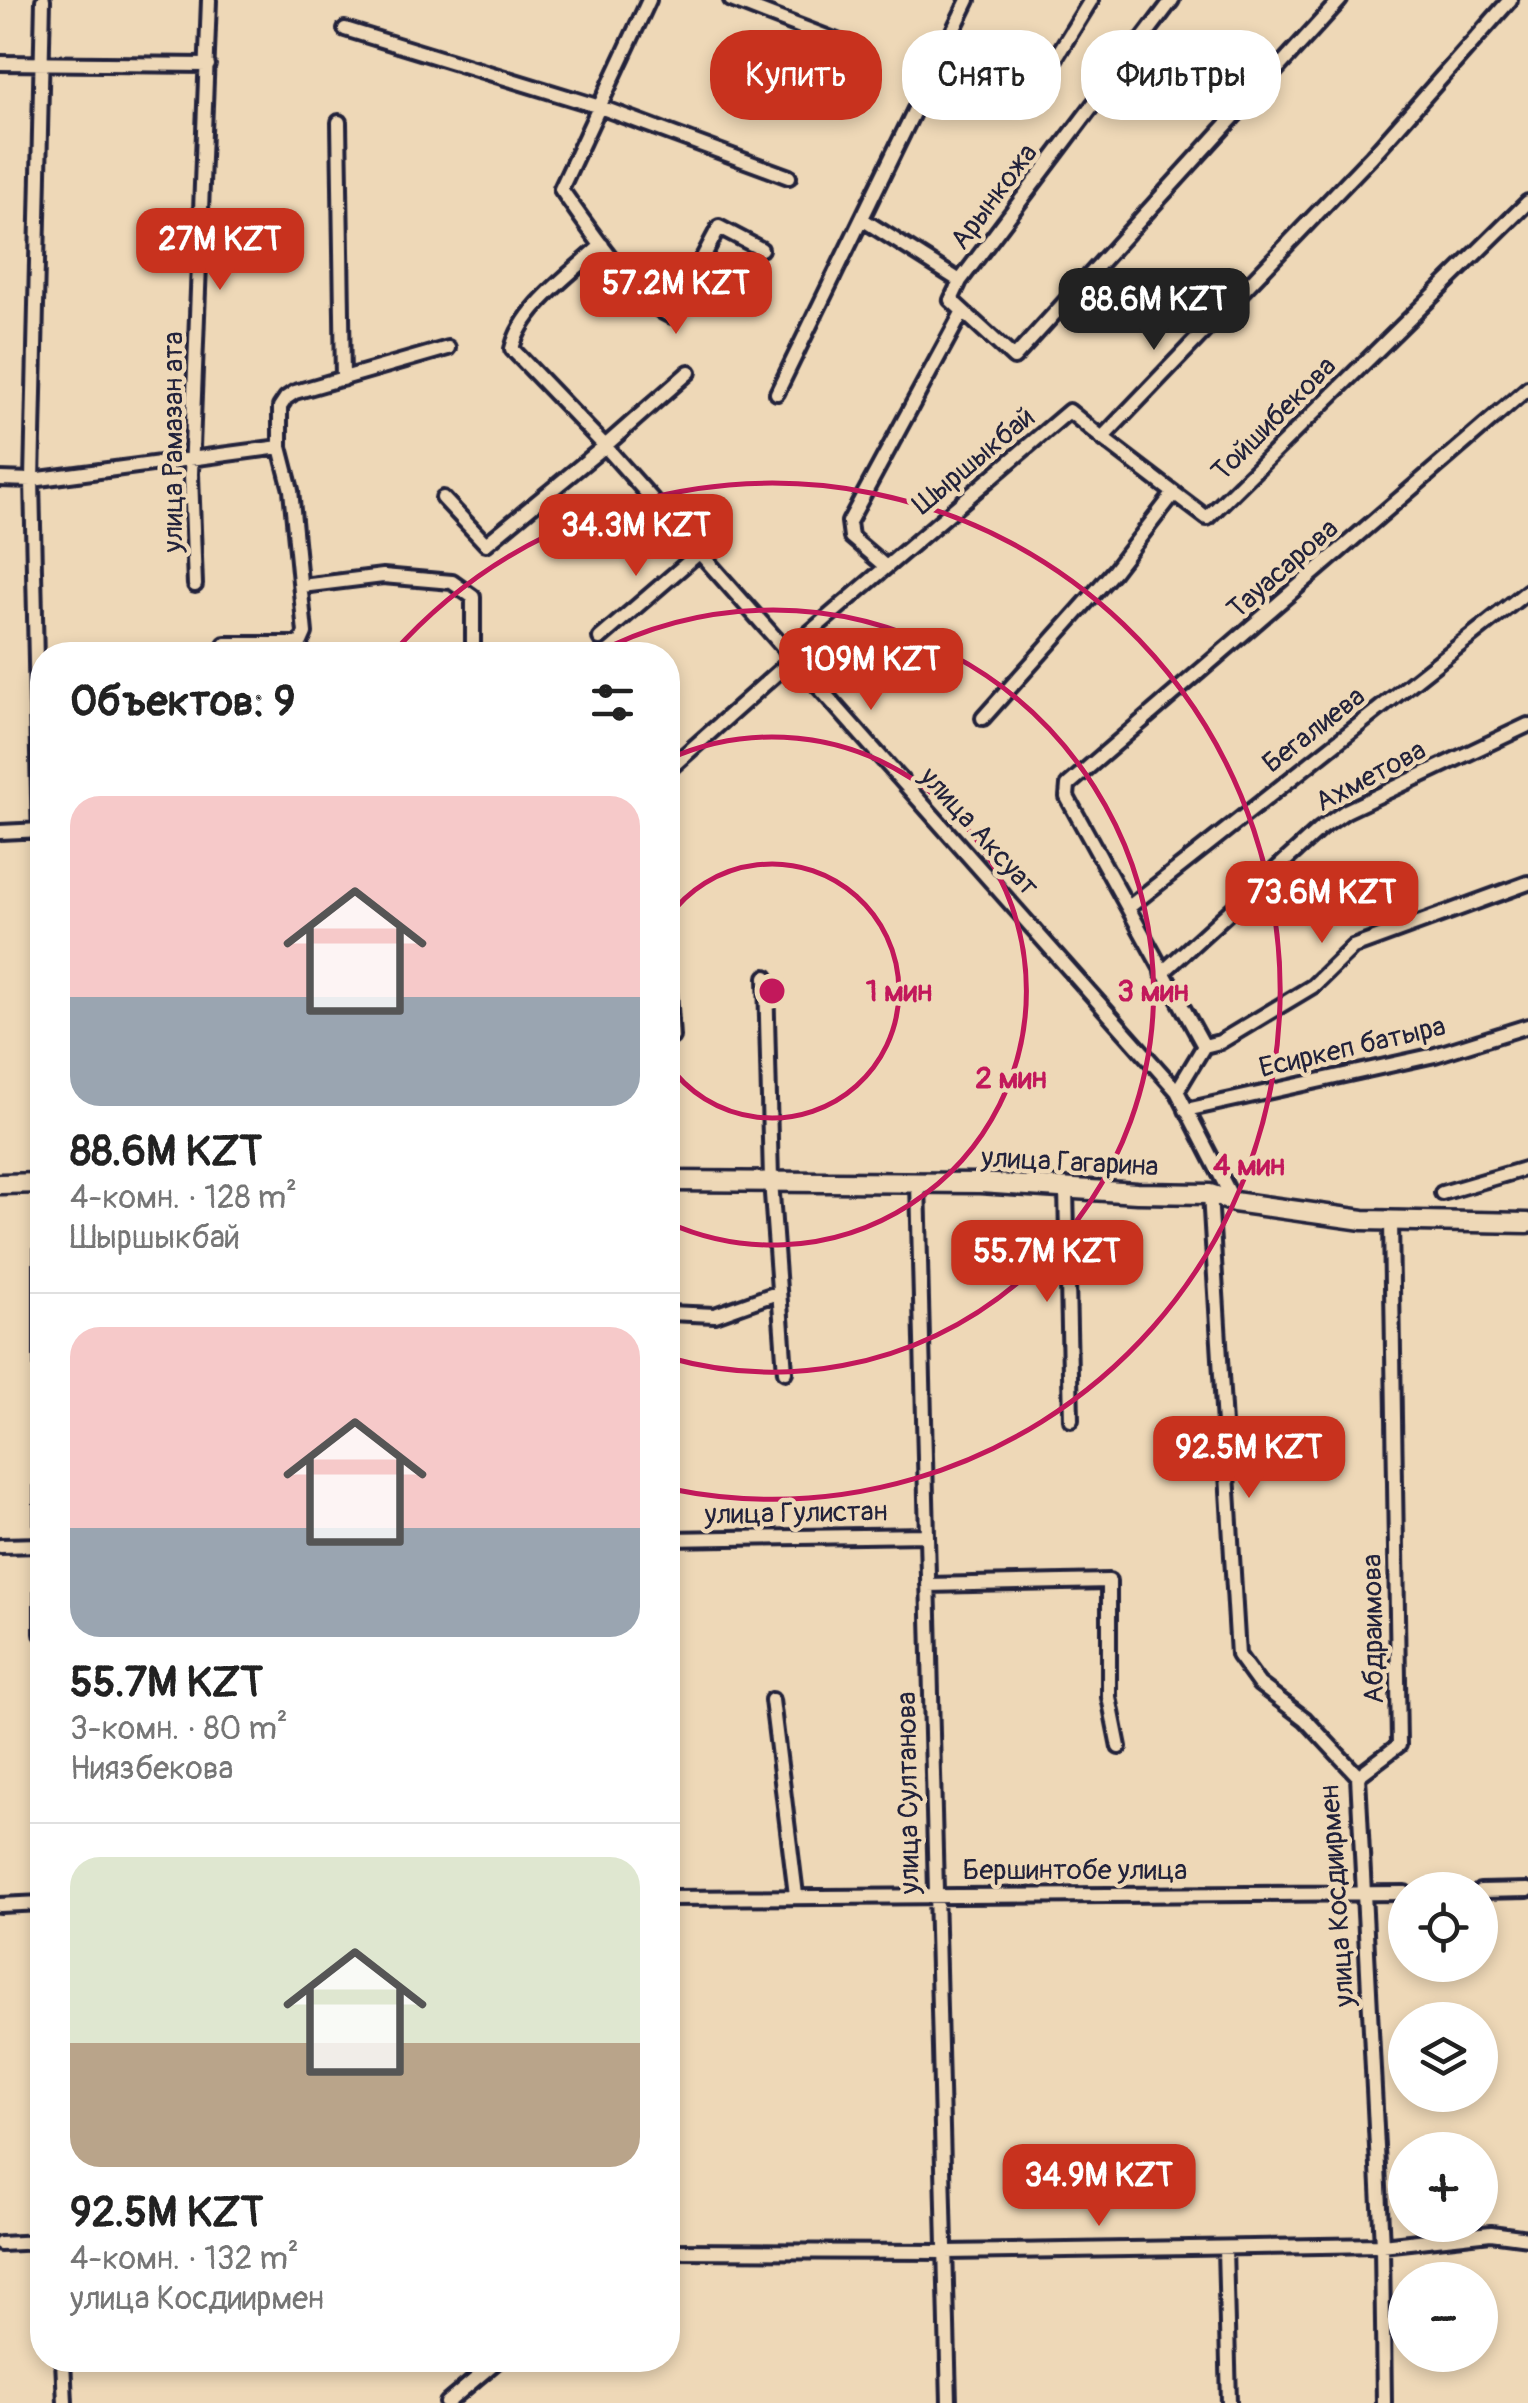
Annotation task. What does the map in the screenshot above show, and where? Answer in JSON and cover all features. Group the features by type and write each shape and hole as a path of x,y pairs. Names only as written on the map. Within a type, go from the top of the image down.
{"main road":[{"name":"улица Гагарина","path":"680,1181 918,1182 1210,1194 1234,1202 1391,1221 1528,1222"},
{"path":"0,1184 30,1183"}],"street":[{"path":"37,642 32,480 43,0"},
{"name":"улица Рамазан ата","path":"195,585 192,458 209,0"},
{"path":"649,0 560,189 633,284 665,315 672,316 719,227 761,249"},
{"path":"730,0 807,30"},
{"path":"777,393 968,0"},
{"path":"1061,49 1091,0"},
{"name":"Арынкожа","path":"862,219 960,281 1172,0"},
{"path":"960,281 951,300 1014,358 1340,0"},
{"path":"983,718 1114,571 1174,493 1102,438 1372,156 1510,0"},
{"path":"346,29 600,107 788,177"},
{"path":"0,63 208,65"},
{"path":"339,122 343,379"},
{"name":"Тойшибекова","path":"1174,493 1207,518 1528,202"},
{"name":"улица Аксуат","path":"602,246 538,304 516,332 512,349 605,446 1177,1091 1234,1202"},
{"path":"886,567 851,537 849,522 964,311"},
{"path":"301,642 306,633 302,586 291,490 280,448 280,407 295,392 448,348"},
{"path":"444,498 486,544 689,372"},
{"name":"Тауасарова","path":"1129,907 1067,797 1068,786 1528,388"},
{"name":"Шыршыкбай","path":"680,759 886,567 1069,411 1102,438"},
{"path":"0,479 32,480 280,448"},
{"path":"600,638 700,552"},
{"path":"302,586 383,576 452,582 473,597 473,642"},
{"name":"Бегалиева","path":"1129,907 1528,591"},
{"name":"Ахметова","path":"1162,972 1346,810 1528,725"},
{"path":"0,832 30,831"},
{"path":"1177,1091 1204,1046 1220,1042 1313,986 1353,947 1528,882"},
{"path":"1129,907 1204,1046"},
{"path":"766,977 777,1293 784,1372"},
{"name":"Есиркеп батыра","path":"1186,1110 1434,1055 1528,1026"},
{"path":"1442,1194 1528,1168"},
{"name":"улица Султанова","path":"918,1182 949,2403"},
{"path":"1066,1189 1071,1420"},
{"name":"улица Косдиирмен","path":"1210,1194 1238,1655 1259,1684 1305,1719 1358,1776 1382,2245 1384,2403"},
{"name":"Абдраимова","path":"1358,1776 1399,1745 1391,1221"},
{"path":"680,1314 714,1315 777,1293"},
{"name":"улица Гулистан","path":"680,1540 926,1535"},
{"path":"0,1546 30,1545"},
{"path":"928,1585 1108,1581 1109,1697 1118,1746"},
{"path":"772,1700 796,1896"},
{"path":"1498,1891 1528,1890"},
{"name":"Бершинтобе улица","path":"680,1898 1388,1893"},
{"path":"0,1905 30,1904"},
{"path":"680,2252 1225,2248 1382,2245 1490,2234 1528,2238"},
{"path":"0,2244 30,2243"},
{"path":"1225,2248 1229,2403"},
{"path":"63,2372 64,2403"},
{"path":"446,2403 483,2372"}]}
